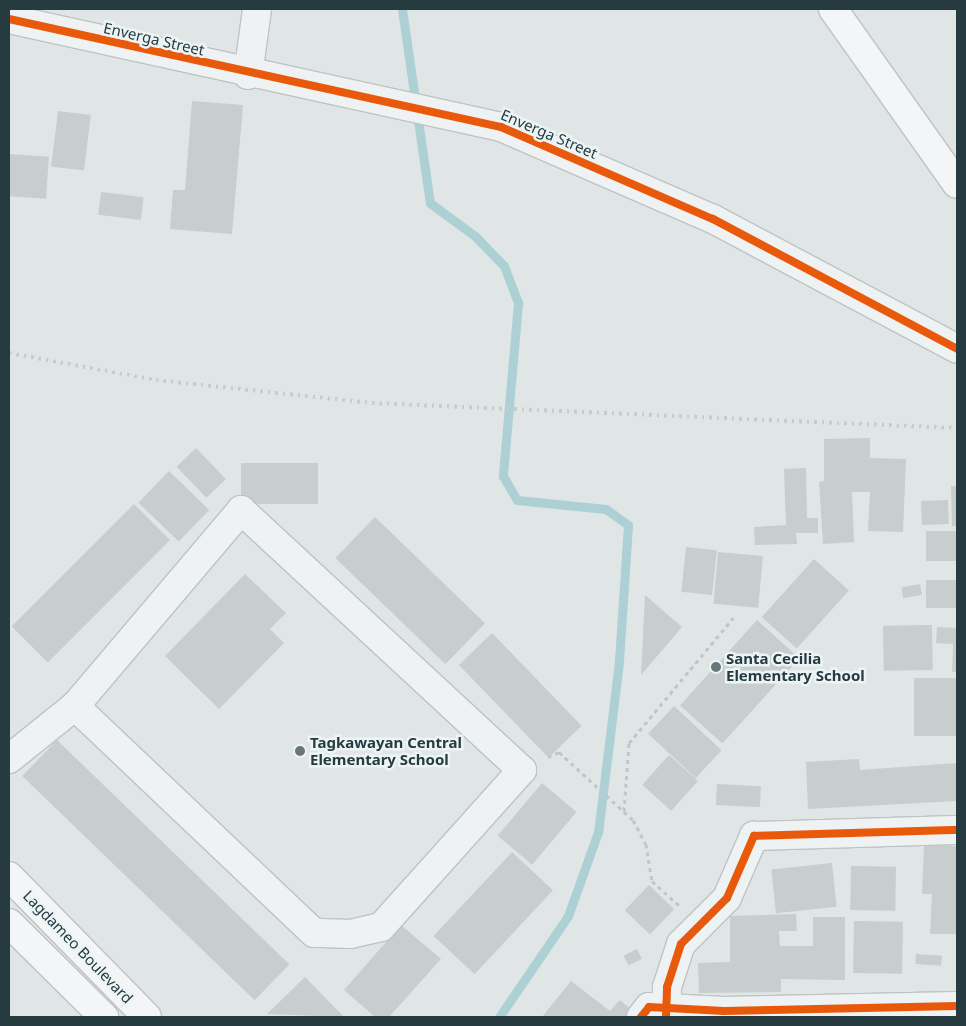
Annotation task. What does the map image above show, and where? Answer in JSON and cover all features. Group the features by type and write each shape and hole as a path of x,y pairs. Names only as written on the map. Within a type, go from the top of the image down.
{"main road":[{"path":"833,9 957,184"},
{"name":"Lagdameo Boulevard","path":"9,876 147,1017"},
{"name":"Lagdameo Boulevard","path":"9,923 104,1017"}],"street":[{"path":"248,75 257,9"},
{"name":"Enverga Street","path":"9,19 248,75 375,98 501,127 713,219 957,349"},
{"path":"9,759 75,706 241,510 522,770 381,927 351,934 314,933 75,706"},
{"path":"957,830 754,836 727,898 699,923 681,944 657,1014 724,1011 859,1013 957,1006"}],"path":[{"path":"624,812 629,743 733,618"},
{"path":"522,770 558,752 592,781 624,812 646,844 652,880 699,923"}],"building":[{"path":"192,101 243,105 232,234 170,229 173,190 185,190"},
{"path":"58,111 91,115 84,171 51,167"},
{"path":"9,154 49,157 46,199 9,196"},
{"path":"101,192 144,197 141,220 98,215"},
{"path":"870,438 870,458 906,459 903,532 868,531 870,492 852,492 854,542 823,544 819,482 824,481 824,439"},
{"path":"196,448 226,479 206,498 177,467"},
{"path":"241,463 318,463 318,504 241,504"},
{"path":"806,468 807,518 818,518 818,533 796,533 797,544 755,545 754,527 786,525 784,469"},
{"path":"169,471 209,510 179,542 138,503"},
{"path":"951,486 957,486 957,526 952,526"},
{"path":"948,500 949,524 922,525 921,501"},
{"path":"134,504 170,540 48,662 12,626"},
{"path":"375,517 485,623 445,664 335,558"},
{"path":"926,531 957,531 957,561 926,561"},
{"path":"686,547 717,550 712,595 681,592"},
{"path":"718,552 763,556 758,608 713,604"},
{"path":"814,559 849,590 797,648 762,617"},
{"path":"245,574 286,613 270,629 284,643 219,709 165,656"},
{"path":"926,580 957,580 957,608 926,608"},
{"path":"920,584 922,595 903,598 901,587"},
{"path":"645,595 682,627 641,675"},
{"path":"757,620 799,658 722,744 680,705"},
{"path":"932,625 933,670 884,671 883,626"},
{"path":"937,627 957,628 957,672 952,672 953,644 936,643"},
{"path":"492,633 582,726 549,758 459,665"},
{"path":"914,678 957,678 957,736 914,736"},
{"path":"674,706 722,750 696,778 648,734"},
{"path":"57,740 289,964 255,1000 22,776"},
{"path":"669,755 698,781 671,811 642,785"},
{"path":"859,759 860,770 957,763 957,801 808,809 806,762"},
{"path":"542,783 576,812 532,865 498,836"},
{"path":"717,784 761,786 760,807 716,805"},
{"path":"924,846 957,846 957,934 930,934 932,894 922,894"},
{"path":"512,852 553,890 475,974 434,936"},
{"path":"832,863 837,907 776,913 771,869"},
{"path":"851,866 896,867 895,911 850,910"},
{"path":"649,885 674,909 650,934 625,910"},
{"path":"796,914 797,931 779,931 780,946 813,946 813,917 845,917 845,980 781,979 781,992 699,993 698,963 730,962 730,916"},
{"path":"854,921 903,922 902,974 853,973"},
{"path":"401,925 441,959 389,1017 375,1017 344,990"},
{"path":"637,949 642,959 629,966 624,956"},
{"path":"916,954 942,956 941,966 915,964"},
{"path":"305,977 344,1017 267,1014"},
{"path":"571,981 610,1011 620,1000 633,1011 629,1017 542,1017"}],"waterway":[{"path":"402,9 430,203 475,236 504,266 518,303 503,476 517,500 606,509 628,525 619,662 598,832 568,916 499,1017"}],"railway":[{"path":"9,353 156,380 372,403 957,428"}],"cycle path":[{"path":"9,19 501,127 713,219 957,349"},
{"path":"666,1017 667,987 681,944 727,898 754,836 957,830"},
{"path":"641,1017 649,1007 724,1011 957,1006"}],"place":[{"name":"Santa Cecilia Elementary School","path":"716,667"},
{"name":"Tagkawayan Central Elementary School","path":"300,751"}]}
